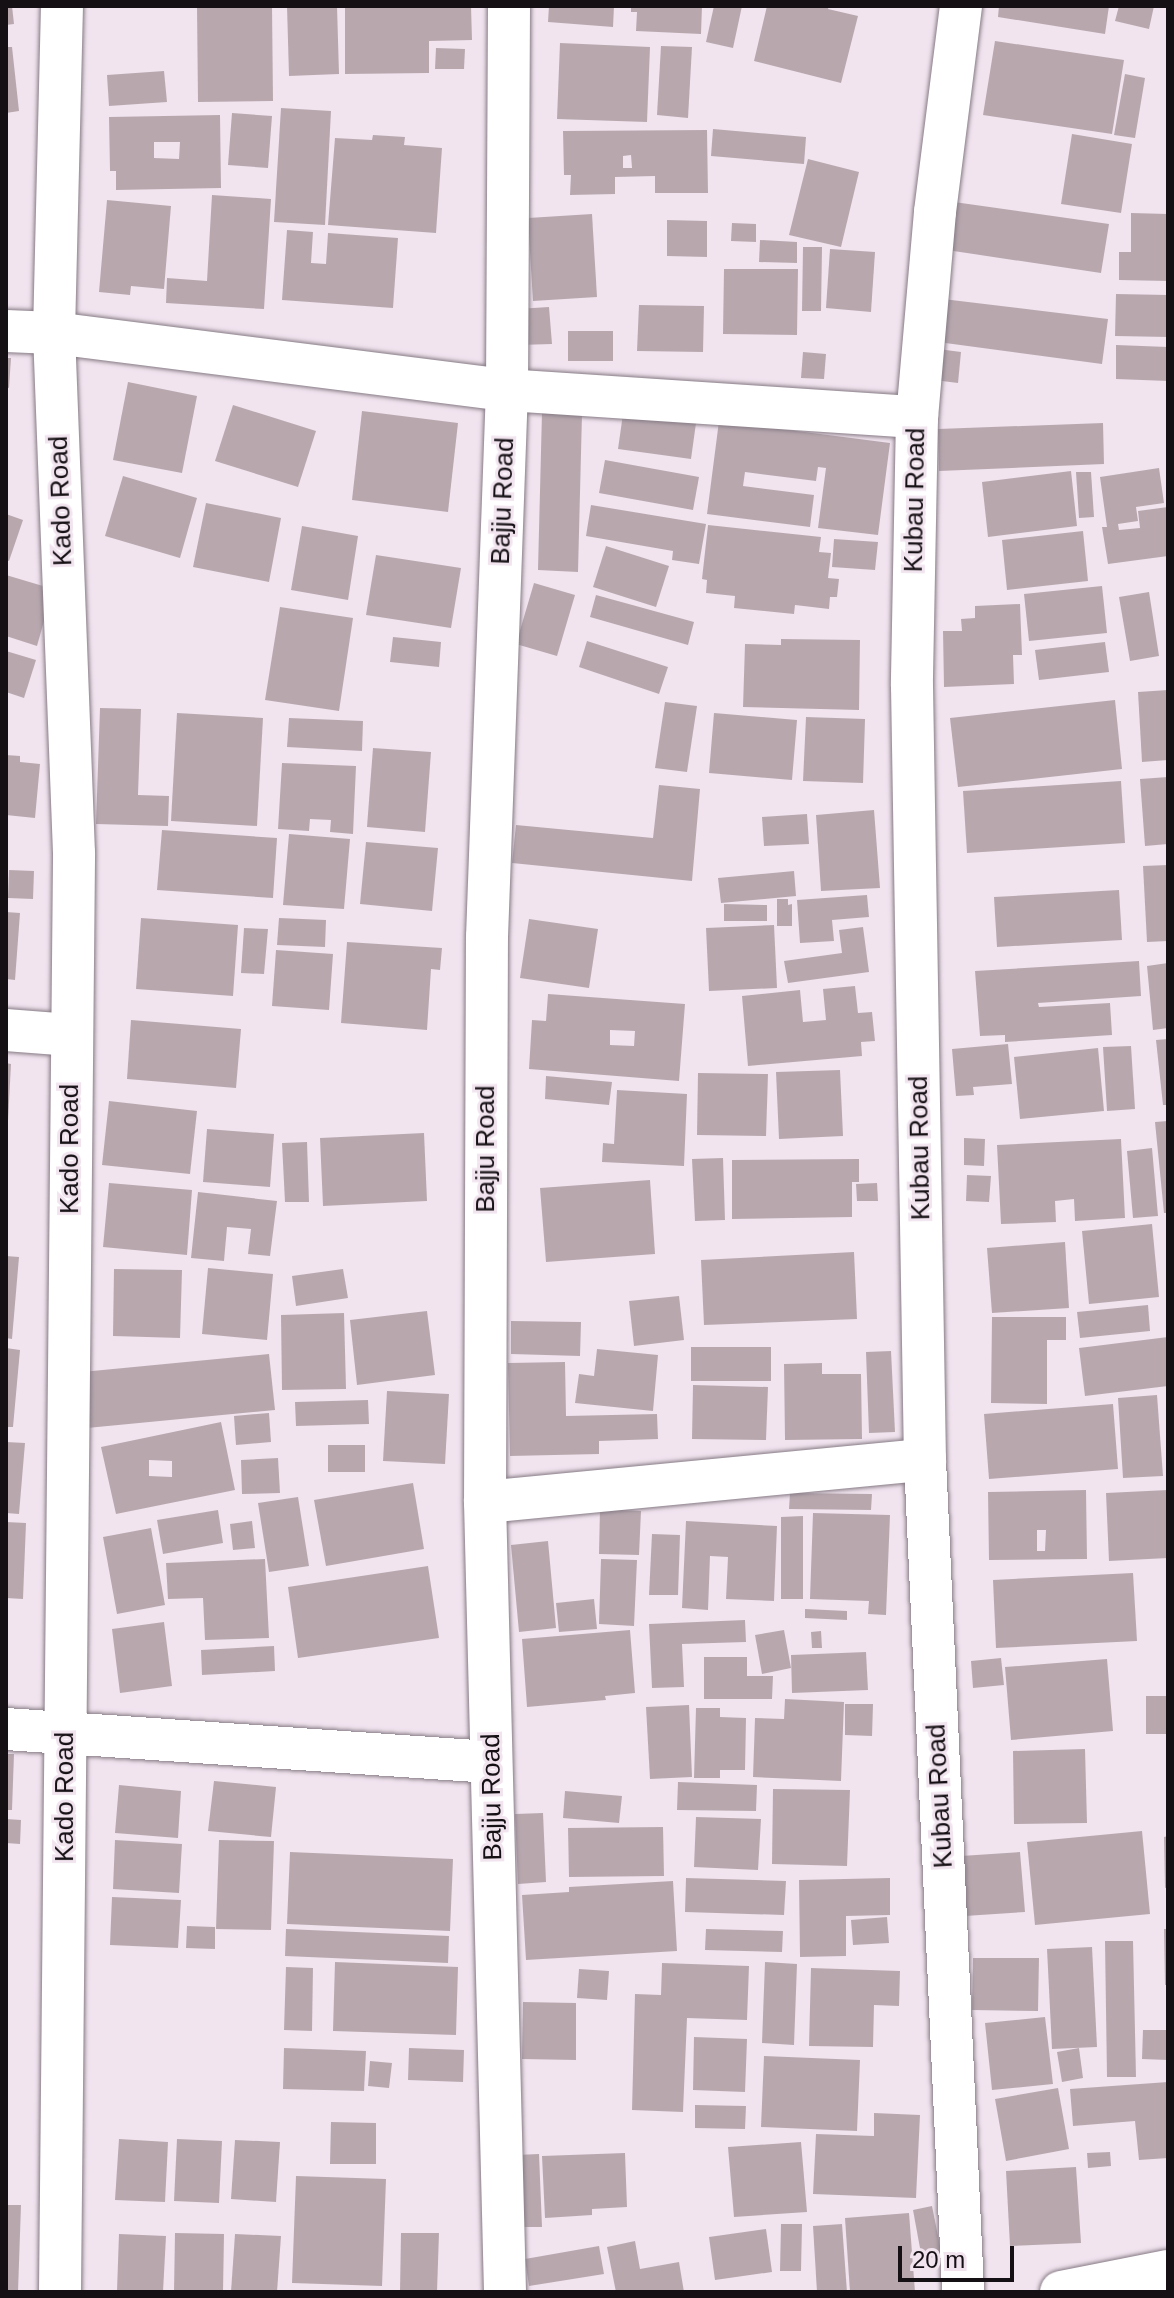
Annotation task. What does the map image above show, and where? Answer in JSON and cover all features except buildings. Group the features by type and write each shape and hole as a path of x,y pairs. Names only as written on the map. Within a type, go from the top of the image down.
{"street":[{"name":"Kado Road","path":"60,2292 74,853 54,333 62,6"},
{"name":"Bajju Road","path":"505,2292 485,1502 487,937 507,390 509,6"},
{"name":"Kubau Road","path":"961,6 935,212 917,417 912,686 925,1460 963,2292"},
{"path":"6,331 54,333 507,390 917,417"},
{"path":"6,1030 71,1035"},
{"path":"485,1502 925,1460"},
{"path":"6,1729 491,1762"},
{"path":"1061,2292 1168,2271"}]}
